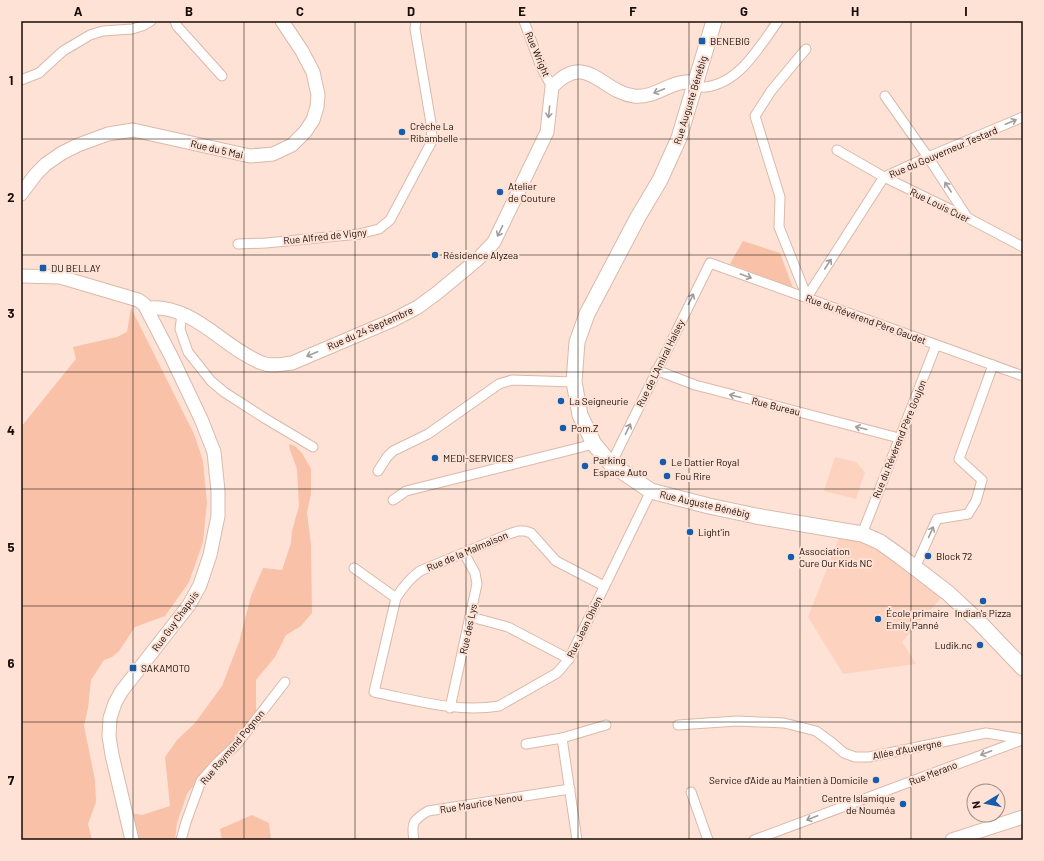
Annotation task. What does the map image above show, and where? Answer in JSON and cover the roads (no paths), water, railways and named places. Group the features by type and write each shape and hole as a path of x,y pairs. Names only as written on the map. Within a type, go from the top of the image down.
{"main road":[{"name":"Rue du 5 Mai","path":"21,194 36,174 46,164 62,153 108,134 133,130 250,156 273,154 292,144 306,132 313,120 317,107 318,95 313,72 302,51 282,21"},
{"name":"Rue Auguste Bénébig","path":"714,21 679,138 660,180 630,231 587,314 577,342 574,382 580,415 594,444 611,464 651,491 756,516 862,534 880,542 948,593 973,616 1023,668"},
{"path":"552,87 566,75 579,72 595,76 625,94 635,96 645,97 681,82 688,81 695,85"},
{"name":"Rue du 24 Septembre","path":"22,278 60,277 138,300 147,308 165,308 182,314 204,326 251,358 263,364 278,365 292,363 393,320 418,307 478,259 494,242 547,132 552,87"},
{"name":"Rue Guy Chapuis","path":"132,840 112,755 109,736 110,718 115,703 121,692 189,605 200,585 215,536 218,510 218,491 214,452 201,419 147,308"},
{"path":"952,840 1023,816"}],"street":[{"path":"21,80 39,73 63,51 90,35 103,31 142,26 151,21"},
{"path":"175,21 177,26 222,76"},
{"name":"Rue Alfred de Vigny","path":"238,244 266,243 358,234 379,229 390,220 432,140 431,123 415,29 416,21"},
{"name":"Rue Wright","path":"524,21 541,67 552,87"},
{"path":"695,85 708,87 718,84 741,70 778,21"},
{"path":"806,49 770,91 755,116 780,197 779,227 807,297"},
{"path":"885,96 928,157 968,218"},
{"name":"Rue du Gouverneur Testard","path":"807,297 884,177 1023,117"},
{"name":"Rue Louis Cuer","path":"837,150 884,177 1023,247"},
{"name":"Rue du Révérend Père Gaudet","path":"710,262 1023,376"},
{"name":"Rue de L'Amiral Halsey","path":"611,464 710,262"},
{"path":"182,314 180,329 188,352 210,381 224,392 266,419 313,447"},
{"name":"Rue du Révérend Père Goujon","path":"862,534 936,345"},
{"path":"915,568 937,519 968,514 976,501 982,480 959,459 993,365"},
{"name":"Rue Bureau","path":"656,370 695,386 899,438"},
{"path":"378,471 393,451 428,434 499,384 512,380 574,382"},
{"path":"394,500 406,491 594,444"},
{"name":"Rue Jean Ohlen","path":"374,692 450,708 490,707 499,706 557,673 569,659 651,491"},
{"name":"Rue de la Malmaison","path":"374,692 396,598 402,587 410,578 420,571 518,530 531,533 556,561 604,586"},
{"name":"Rue des Lys","path":"450,708 477,584 474,573 464,553"},
{"path":"354,568 396,598"},
{"path":"471,617 508,628 569,659"},
{"name":"Rue Raymond Pognon","path":"181,840 201,781 237,744 285,682"},
{"name":"Allée d'Auvergne","path":"678,725 737,721 784,723 816,732 844,753 855,757 869,757 986,733 1023,739"},
{"path":"526,744 562,738 606,725"},
{"path":"562,738 577,840"},
{"name":"Rue Merano","path":"754,840 1023,739"},
{"name":"Rue Maurice Nenou","path":"414,840 412,828 417,818 428,811 570,789"},
{"path":"691,792 708,840"}],"place":[{"name":"BENEBIG","path":"702,41"},
{"name":"Crèche La Ribambelle","path":"402,132"},
{"name":"Atelier de Couture","path":"500,192"},
{"name":"Résidence Alyzea","path":"435,255"},
{"name":"DU BELLAY","path":"43,268"},
{"name":"La Seigneurie","path":"561,401"},
{"name":"Pom.Z","path":"563,428"},
{"name":"MEDI-SERVICES","path":"435,458"},
{"name":"Le Dattier Royal","path":"663,462"},
{"name":"Parking Espace Auto","path":"585,466"},
{"name":"Fou Rire","path":"667,476"},
{"name":"Light'in","path":"690,532"},
{"name":"Block 72","path":"928,556"},
{"name":"Association Cure Our Kids NC","path":"791,557"},
{"name":"Indian's Pizza","path":"983,601"},
{"name":"École primaire Emily Panné","path":"878,619"},
{"name":"Ludik.nc","path":"980,645"},
{"name":"SAKAMOTO","path":"133,668"},
{"name":"Service d'Aide au Maintien à Domicile","path":"876,780"},
{"name":"Centre Islamique de Nouméa","path":"903,804"}]}
